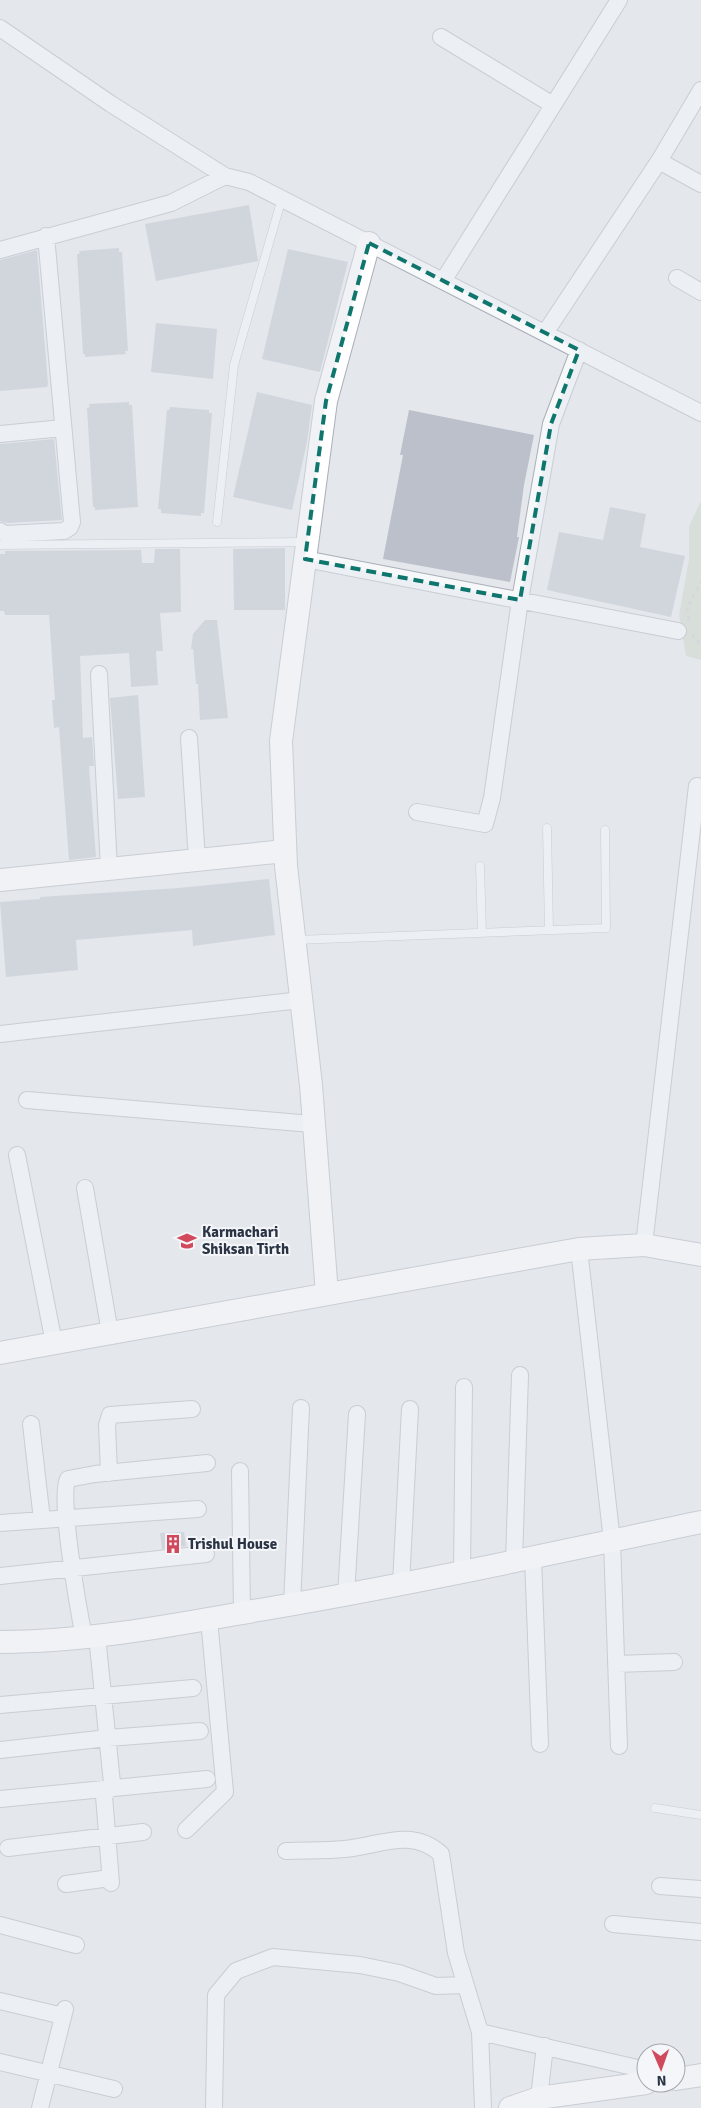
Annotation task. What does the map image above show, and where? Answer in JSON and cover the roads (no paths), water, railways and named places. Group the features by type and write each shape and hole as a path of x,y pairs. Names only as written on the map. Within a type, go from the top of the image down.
{"street":[{"path":"443,281 619,0"},
{"path":"0,28 111,104 225,176 249,182 282,198 701,413"},
{"path":"441,37 553,105"},
{"path":"545,333 659,161 701,90"},
{"path":"659,161 701,184"},
{"path":"0,250 170,203 225,176"},
{"path":"0,531 5,534 64,531 70,527 72,522 46,236"},
{"path":"327,1294 312,1124 311,1085 285,851 282,741 326,401 369,243"},
{"path":"677,278 701,292"},
{"path":"417,812 485,824 492,798 520,600 551,424 579,350"},
{"path":"0,434 63,428"},
{"path":"306,551 520,600 678,631"},
{"path":"99,674 108,869"},
{"path":"190,738 197,860"},
{"path":"644,1245 697,786"},
{"path":"0,880 285,851"},
{"path":"0,1034 301,1000"},
{"path":"27,1100 312,1124"},
{"path":"17,1155 54,1343"},
{"path":"85,1188 110,1333"},
{"path":"0,1353 579,1249 644,1245 701,1255"},
{"path":"579,1249 612,1541 619,1746"},
{"path":"520,1375 523,1559 540,1744"},
{"path":"462,1572 464,1387"},
{"path":"292,1605 301,1408"},
{"path":"109,1473 107,1425 110,1415 192,1409"},
{"path":"401,1584 410,1410"},
{"path":"346,1595 357,1414"},
{"path":"31,1424 42,1520"},
{"path":"66,1884 111,1880 104,1796 111,1787 104,1696 73,1568 65,1484 68,1479 207,1463"},
{"path":"240,1470 242,1614"},
{"path":"0,1523 198,1509"},
{"path":"0,1642 90,1636 242,1614 462,1572 701,1522"},
{"path":"0,1576 206,1554"},
{"path":"186,1830 224,1792 209,1619"},
{"path":"616,1664 674,1662"},
{"path":"0,1705 193,1688"},
{"path":"0,1750 108,1738 200,1731"},
{"path":"0,1798 208,1778"},
{"path":"8,1848 143,1832"},
{"path":"286,1851 345,1849 399,1840 422,1841 441,1854 456,1953 480,2032 484,2108"},
{"path":"660,1886 701,1889"},
{"path":"613,1924 701,1932"},
{"path":"0,1925 76,1945"},
{"path":"214,2108 216,1995 236,1970 273,1957 360,1965 399,1973 436,1986 465,1985"},
{"path":"0,2001 64,2013 40,2108"},
{"path":"480,2032 636,2068"},
{"path":"539,2098 545,2046"},
{"path":"0,2062 49,2072 114,2089"},
{"path":"510,2108 539,2098 636,2084"}],"lane":[{"path":"217,522 234,365 282,198"},
{"path":"0,545 306,551"},
{"path":"547,828 549,930"},
{"path":"294,940 606,928 605,830"},
{"path":"480,866 482,933"},
{"path":"655,1808 701,1815"}],"place":[{"name":"Karmachari Shiksan Tirth","path":"187,1241"},
{"name":"Trishul House","path":"173,1544"}]}
